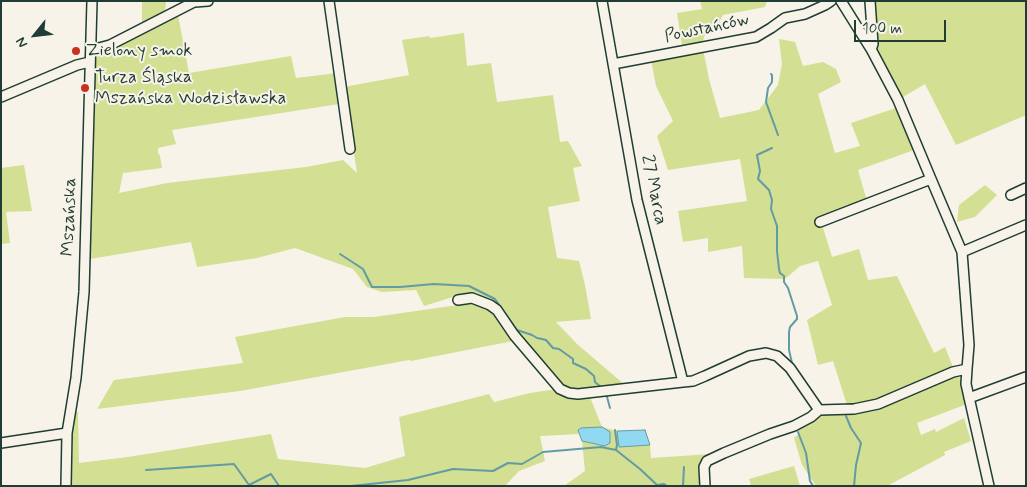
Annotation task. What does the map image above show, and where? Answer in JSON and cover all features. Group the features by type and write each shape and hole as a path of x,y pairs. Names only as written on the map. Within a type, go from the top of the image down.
{"street":[{"name":"Mszańska","path":"66,486 67,434 76,378 84,292 92,1"},
{"path":"91,50 110,45 196,1 208,1"},
{"path":"329,1 350,149"},
{"name":"27 Marca","path":"602,1 637,200 683,382"},
{"name":"Powstańców","path":"613,64 756,37 785,18 805,14 831,1"},
{"path":"841,1 871,49 898,100 962,252 969,345 966,384 989,486"},
{"path":"870,1 873,44 871,49"},
{"path":"1,97 77,65 90,62"},
{"path":"820,222 931,179"},
{"path":"1011,195 1026,188"},
{"path":"962,252 1026,225"},
{"path":"458,300 472,298 482,301 497,310 514,336 560,389 569,394 693,381 749,356 766,354 777,356 790,368 819,410"},
{"path":"705,486 704,467 707,461 762,437 794,426 811,417 819,410 854,409 878,404 953,372 966,369"},
{"path":"969,398 1026,377"},
{"path":"1,443 67,434"}],"green space":[{"path":"142,1 166,1 165,13 142,23"},
{"path":"700,1 767,1 765,7 723,15 715,30 705,35 702,43 682,46 677,13 702,9"},
{"path":"870,1 1026,1 1026,115 956,145 925,84 898,100 871,49"},
{"path":"178,15 189,73 291,56 296,78 337,73 340,91 339,104 172,130 176,144 158,148 162,168 123,173 119,193 167,183 306,167 343,160 357,173 344,89 349,86 409,75 402,40 464,33 467,66 491,63 497,102 553,95 560,142 568,141 582,166 573,168 580,201 548,207 557,258 579,261 591,319 556,322 577,344 625,385 575,390 565,387 519,337 491,301 476,293 459,295 424,306 416,290 382,292 367,287 353,269 295,248 257,258 197,267 191,242 90,259 96,59 99,55"},
{"path":"779,39 795,42 803,66 823,62 836,69 841,82 818,94 835,153 860,146 851,123 899,106 917,149 858,170 867,201 820,218 832,257 859,249 868,280 897,276 934,353 945,347 953,367 887,397 871,402 847,405 833,361 818,365 807,320 832,305 818,261 800,266 785,279 744,278 742,246 708,252 708,238 683,242 678,211 747,201 740,159 668,170 657,136 673,121 656,86 651,60 703,49 720,118 759,110 778,85 782,64"},
{"path":"24,165 32,211 6,212 10,243 1,244 1,168"},
{"path":"985,185 997,195 975,217 957,222 959,205"},
{"path":"476,304 490,310 513,341 240,391 97,409 114,380 243,363 235,337 345,317 374,317"},
{"path":"957,374 962,381 967,404 917,423 921,435 935,429 936,432 964,418 971,441 944,452 945,455 887,486 816,486 802,465 794,438 799,434 797,428 819,414 834,412 862,413"},
{"path":"557,389 590,397 602,427 617,431 619,447 650,445 651,458 711,454 703,486 564,486 585,471 582,441 605,446 610,443 610,439 603,428 581,428 578,430 579,434 540,436 545,461 519,471 505,486 70,486 74,412 78,412 79,463 271,434 278,459 365,468 405,456 399,417 489,394 494,402 530,393"},
{"path":"794,466 800,486 751,486 749,479"}],"water":[{"path":"602,427 610,432 610,443 605,446 582,441 578,430 581,428"},
{"path":"645,430 650,445 619,447 617,431"}],"waterway":[{"path":"771,74 772,82 768,88 766,102 778,135"},
{"path":"772,148 757,155 760,171 758,179 769,190 772,200 771,209 777,226 779,269 780,273 784,276 784,282 788,288 797,316 789,332 789,350 792,363"},
{"path":"340,254 363,269 372,287 434,284 469,286 495,299 517,330 546,340 553,348 559,349 573,359 573,363 586,369 594,376 595,382 601,387"},
{"path":"606,393 610,408"},
{"path":"846,416 861,443 854,486"},
{"path":"615,430 616,450"},
{"path":"798,432 806,453 810,481 813,486"},
{"path":"351,486 408,480 453,469 493,471 508,463 522,464 543,452 601,447 616,450 657,485 664,484 667,486"},
{"path":"146,470 234,464 249,485 271,474 279,486"},
{"path":"683,486 684,467"}],"place":[{"name":"Zielony smok","path":"76,51"},
{"name":"Turza Śląska Mszańska Wodzisławska","path":"85,88"}]}
